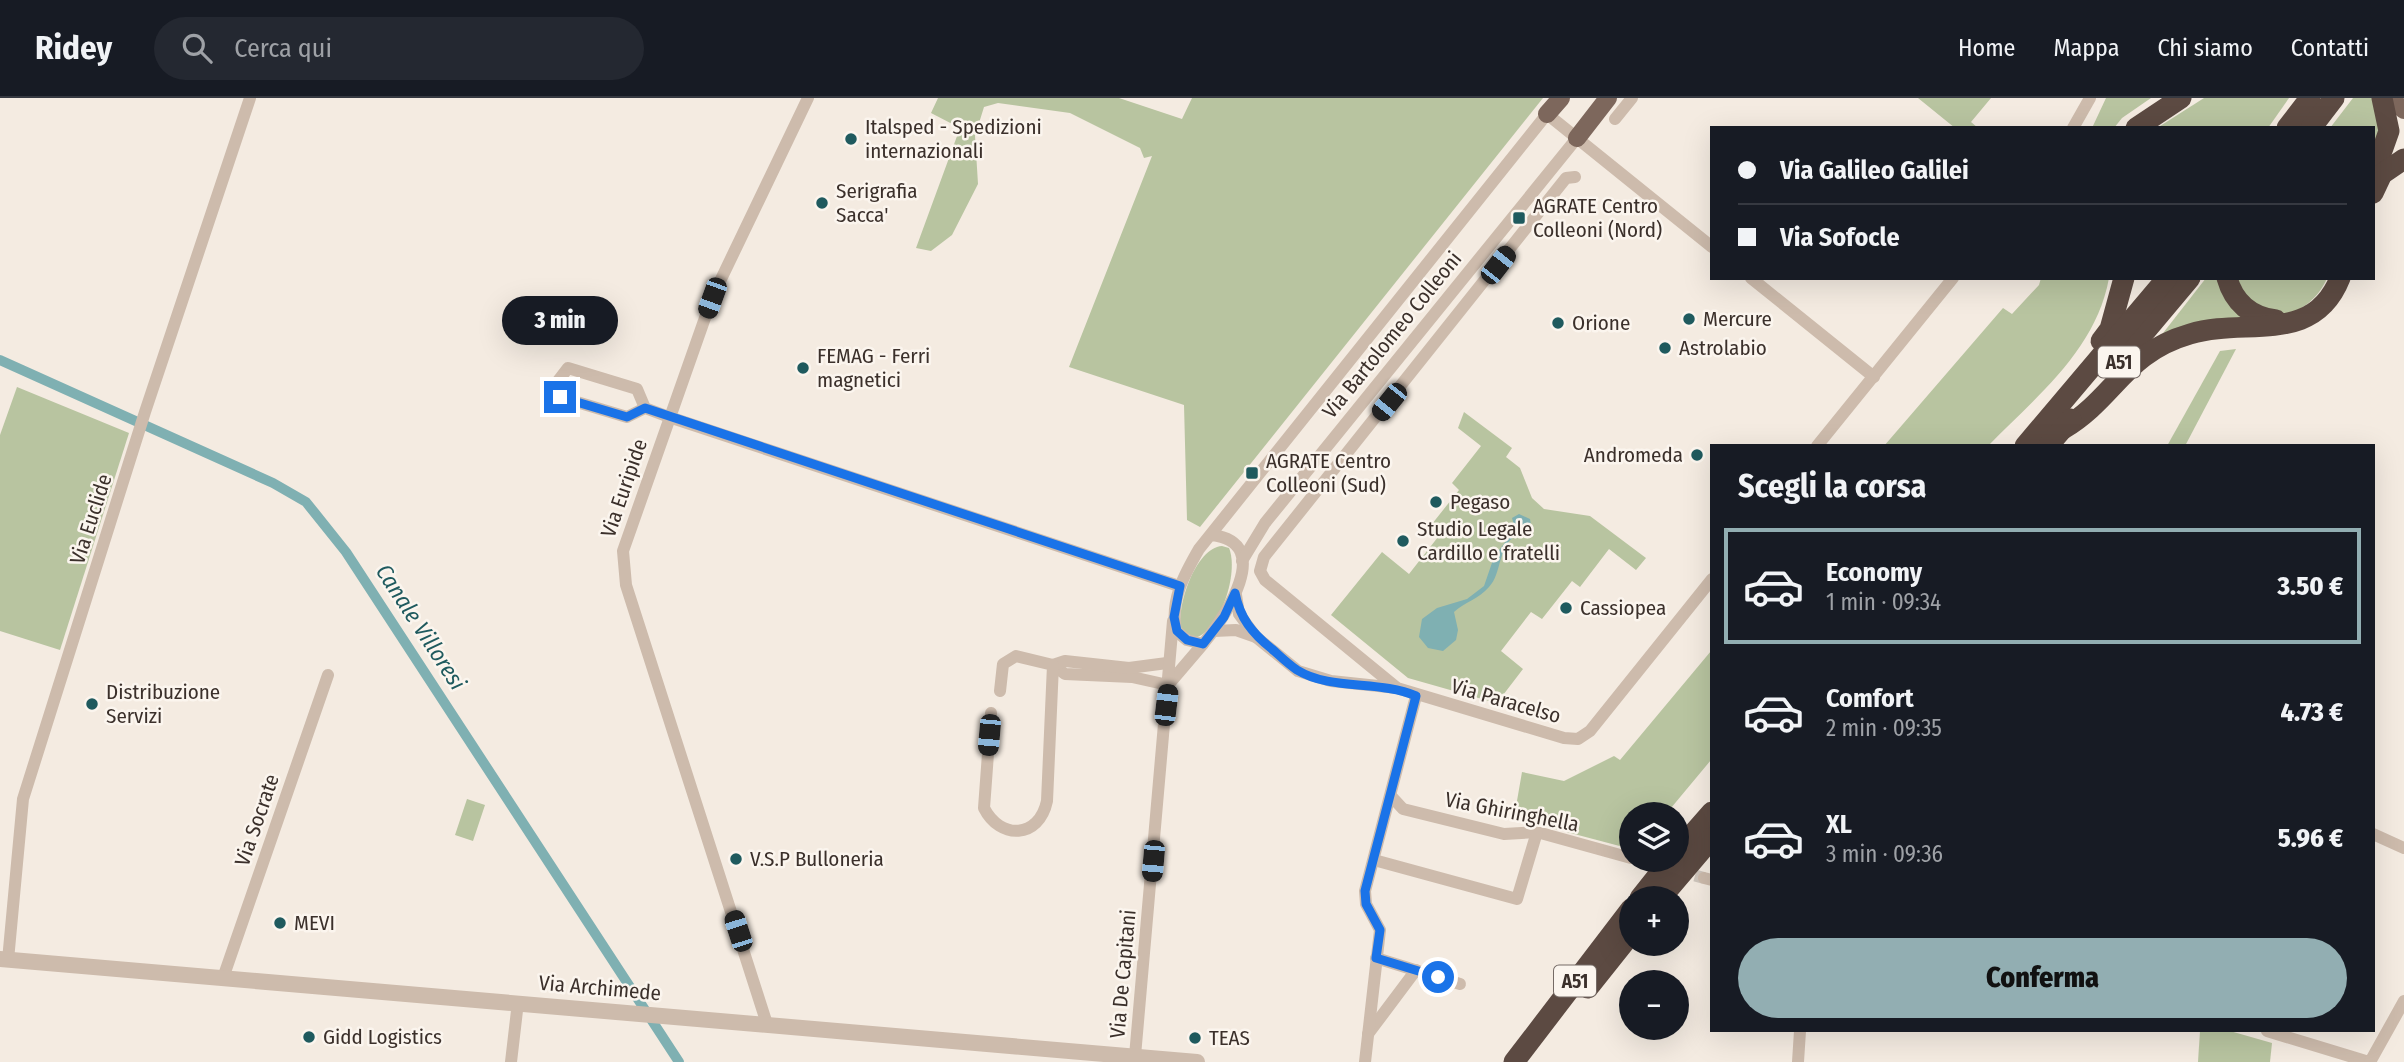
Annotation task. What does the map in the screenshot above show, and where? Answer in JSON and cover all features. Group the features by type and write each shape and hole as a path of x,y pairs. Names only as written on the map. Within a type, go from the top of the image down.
{"highway":[{"path":"2139,126 2180,98"},
{"path":"2150,126 2191,98"},
{"path":"2289,126 2310,98"},
{"path":"2313,126 2334,98"},
{"path":"2375,170 2389,131 2382,98"},
{"path":"2375,189 2382,174 2404,159"},
{"path":"2055,424 2078,371 2110,329 2122,280"},
{"name":"A51","path":"2049,444 2055,424 2165,280"},
{"name":"A51","path":"2028,444 2055,424 2188,280"},
{"path":"2228,280 2235,297 2245,309 2276,320 2295,317 2311,309 2322,299 2332,280"},
{"path":"2055,424 2084,415 2129,365 2153,349 2203,331 2304,320 2328,302 2339,280"},
{"path":"1689,838 1710,814"},
{"path":"1671,886 1710,840"},
{"path":"1650,886 1661,872"},
{"name":"A51","path":"1525,1059 1619,926"},
{"name":"A51","path":"1525,1059 1619,948"}],"main road":[{"path":"1547,114 1561,98"},
{"path":"1577,138 1608,98"},
{"path":"2389,98 2404,110"}],"street":[{"name":"Via Euclide","path":"4,959 23,799 145,412 250,98"},
{"name":"Via Euripide","path":"767,1024 626,585 623,551 712,298 808,98"},
{"path":"1615,119 1632,98"},
{"path":"2074,126 2090,98"},
{"path":"1547,114 1710,245"},
{"name":"Via Bartolomeo Colleoni","path":"1174,617 1180,586 1199,549 1547,114"},
{"name":"Via Bartolomeo Colleoni","path":"1168,685 1214,631 1235,593 1242,561 1272,514 1577,138"},
{"name":"Via Bartolomeo Colleoni","path":"1260,570 1264,557 1566,178 1574,177"},
{"path":"1753,280 1874,377"},
{"path":"1819,444 1951,280"},
{"path":"645,408 627,417 560,397 558,381 568,368 637,390 645,408 669,417 1180,586"},
{"path":"1212,535 1235,543 1242,561"},
{"name":"Via Paracelso","path":"1260,570 1265,580 1397,688 1416,696 1564,738 1578,739 1590,731 1710,581"},
{"path":"1235,593 1240,614 1256,637 1298,671 1316,677 1397,688"},
{"path":"1174,617 1177,631 1187,640 1203,644"},
{"name":"Via De Capitani","path":"1135,1056 1168,685 1167,663 1174,617"},
{"path":"1214,631 1237,630 1256,637"},
{"path":"1000,691 1003,664 1016,656 1053,665 1065,674 1132,677 1168,685"},
{"path":"1053,665 1065,661 1129,668 1167,663"},
{"path":"991,713 984,808 997,825 1007,829 1027,830 1036,825 1044,814 1053,665"},
{"name":"Via Socrate","path":"223,978 328,675"},
{"path":"1365,1062 1380,930 1366,904 1365,891 1416,696"},
{"name":"Via Ghiringhella","path":"1391,796 1403,809 1504,834 1537,832 1619,854"},
{"path":"1374,860 1517,899 1537,832"},
{"path":"2375,835 2404,848"},
{"path":"1376,958 1460,984"},
{"name":"Via Archimede","path":"4,959 1197,1062"},
{"path":"1368,1035 1416,970"},
{"path":"2270,1032 2370,1062 2404,1001"},
{"path":"511,1062 518,1002"},
{"path":"1798,1062 1800,1032"}],"green space":[{"path":"938,98 1119,98 1182,119 1192,98 1543,98 1200,527 1187,520 1184,405 1069,367 1152,156 1144,158 1140,148 1070,113 998,103 984,107 975,136 978,184 952,235 931,251 916,248 960,128 931,113"},
{"path":"1918,98 1991,98 1971,122 1976,126 1953,126"},
{"path":"2106,98 2151,98 2122,118 2116,126 2093,126"},
{"path":"2204,98 2289,98 2269,126 2160,126"},
{"path":"2353,98 2373,98 2383,126 2375,153 2375,126 2332,126"},
{"path":"2040,280 2108,280 2092,328 2078,350 2044,390 1990,444 1886,444 2003,308 2012,314 2039,285"},
{"path":"2204,280 2220,280 2247,320 2160,337"},
{"path":"2235,280 2326,280 2306,305 2285,315 2263,313 2247,300"},
{"path":"2236,349 2186,444 2168,444 2220,351"},
{"path":"17,387 129,433 60,650 0,631 0,435"},
{"path":"1464,412 1512,448 1506,457 1520,468 1532,498 1544,509 1590,516 1646,558 1636,570 1609,549 1580,587 1572,581 1542,619 1531,612 1501,651 1523,669 1500,699 1503,705 1408,678 1331,615 1382,552 1409,574 1438,537 1428,529 1459,490 1452,483 1481,446 1458,428"},
{"path":"1222,546 1229,548 1232,571 1226,599 1213,624 1195,638 1181,630 1185,594 1196,567 1212,549"},
{"path":"1710,652 1710,761 1676,802 1619,802 1619,846 1514,818 1522,772 1564,781 1614,756 1620,760"},
{"path":"467,799 485,805 473,841 455,835"},
{"path":"2200,1032 2234,1032 2272,1043 2270,1062 2198,1062"}],"water":[{"path":"1519,514 1530,519 1532,532 1511,539 1489,587 1454,612 1458,630 1456,640 1443,651 1428,648 1419,637 1422,619 1437,608 1467,599 1484,586 1494,557 1515,529 1512,518"}],"waterway":[{"name":"Canale Villoresi","path":"0,360 273,483 306,502 346,552 679,1062"}],"tunnel":[{"path":"1682,872 1704,878"}],"place":[{"name":"Italsped - Spedizioni internazionali","path":"851,139"},
{"name":"Serigrafia Sacca'","path":"822,203"},
{"name":"AGRATE Centro Colleoni (Nord)","path":"1519,218"},
{"name":"Mercure","path":"1689,319"},
{"name":"Orione","path":"1558,323"},
{"name":"Astrolabio","path":"1665,348"},
{"name":"FEMAG - Ferri magnetici","path":"803,368"},
{"name":"Andromeda","path":"1697,455"},
{"name":"AGRATE Centro Colleoni (Sud)","path":"1252,473"},
{"name":"Pegaso","path":"1436,502"},
{"name":"Studio Legale Cardillo e fratelli","path":"1403,541"},
{"name":"Cassiopea","path":"1566,608"},
{"name":"Distribuzione Servizi","path":"92,704"},
{"name":"V.S.P Bulloneria","path":"736,859"},
{"name":"MEVI","path":"280,923"},
{"name":"Gidd Logistics","path":"309,1037"},
{"name":"TEAS","path":"1195,1038"}],"route":[{"path":"560,397 627,417 645,408 1180,586 1174,617 1177,631 1187,640 1203,644 1229,610 1235,593 1240,614 1256,637 1298,671 1331,681 1397,688 1416,696 1365,891 1366,904 1380,930 1376,958 1438,977"}]}
